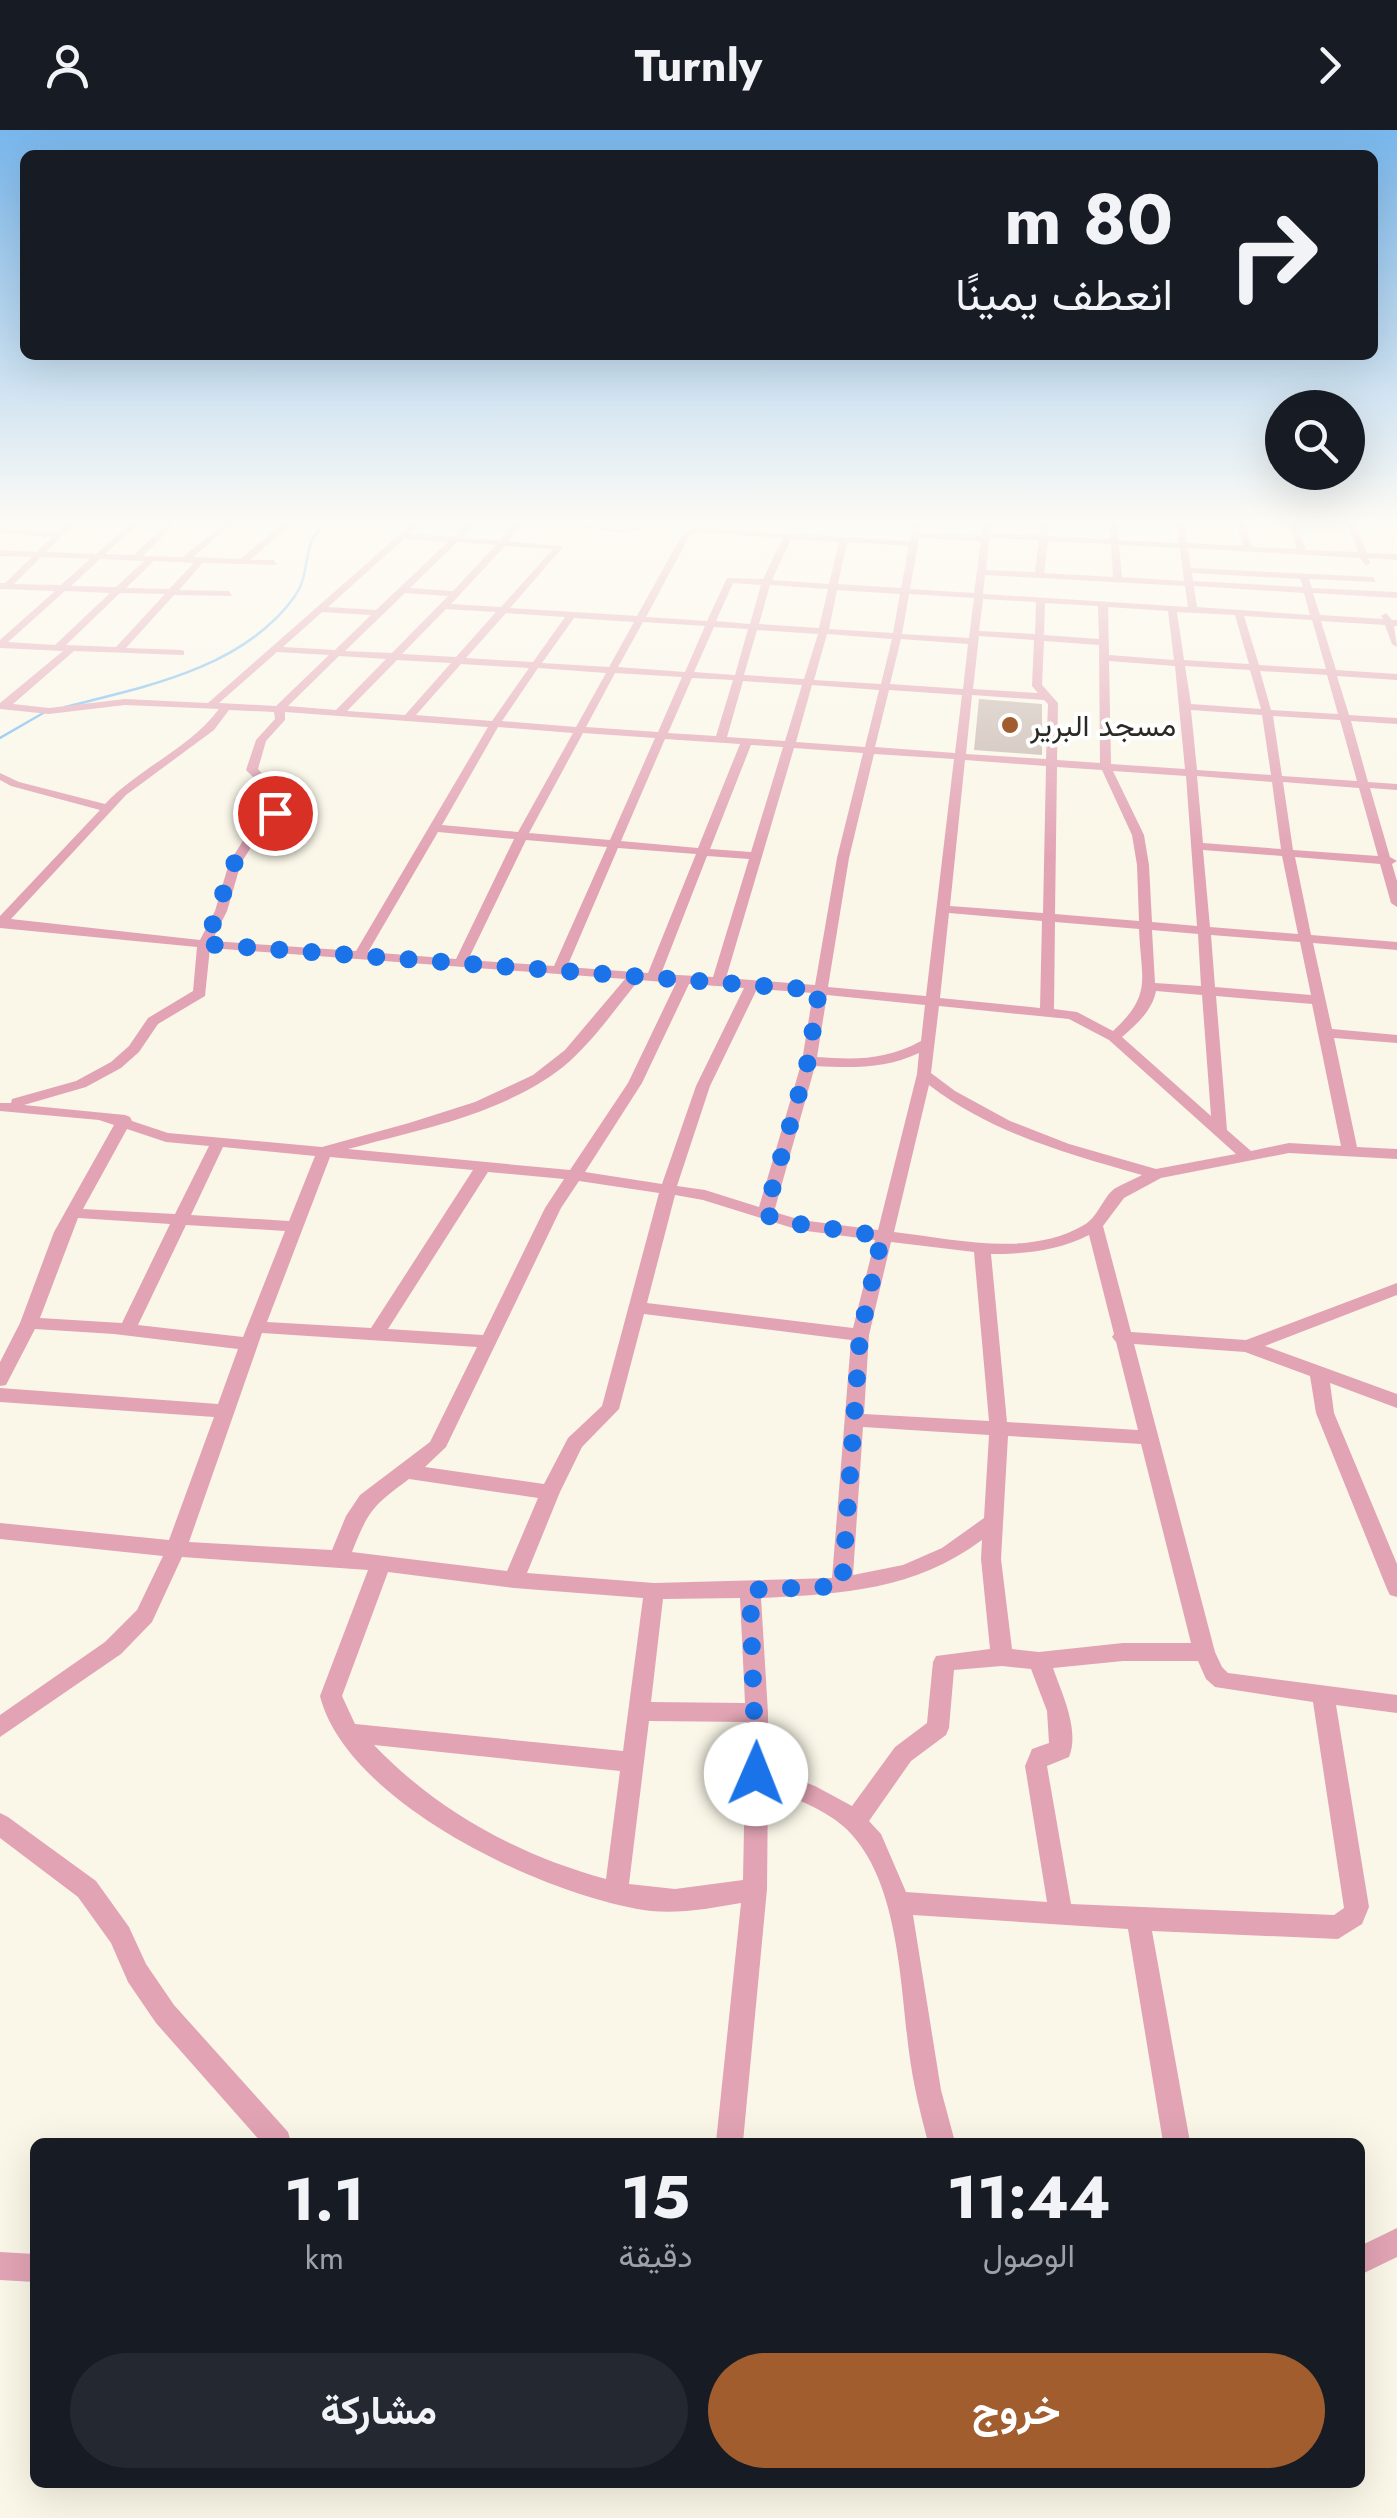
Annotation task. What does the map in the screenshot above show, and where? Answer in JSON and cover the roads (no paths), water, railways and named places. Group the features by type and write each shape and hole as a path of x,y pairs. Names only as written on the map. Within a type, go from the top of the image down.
{"street":[{"path":"57,648 73,633"},
{"path":"119,650 135,633"},
{"path":"209,706 289,633"},
{"path":"279,710 357,633"},
{"path":"338,714 414,633"},
{"path":"408,718 484,633"},
{"path":"360,955 494,725 558,633"},
{"path":"460,961 577,731 633,633"},
{"path":"559,969 611,843 708,633"},
{"path":"720,741 751,633"},
{"path":"718,982 823,633"},
{"path":"831,633 1103,642"},
{"path":"765,1215 808,1061 843,858 898,633"},
{"path":"842,1586 860,1336 924,1074 974,633"},
{"path":"1042,633 1037,686 1053,703 1047,1011"},
{"path":"1103,633 1106,767 1138,835 1144,864 1149,996 1138,1016 1114,1036"},
{"path":"1176,633 1186,706 1220,1134"},
{"path":"1246,633 1268,712 1288,854 1350,1150"},
{"path":"1322,633 1363,785 1390,861 1397,903"},
{"path":"0,657 4,646 181,653"},
{"path":"2,706 71,648"},
{"path":"272,649 1048,698"},
{"path":"1103,658 1397,677"},
{"path":"2,706 49,710 125,702 279,710 1397,787"},
{"path":"1186,706 1397,721"},
{"path":"1,923 107,808 210,728 226,707"},
{"path":"0,1107 81,1084 116,1065 153,1021 200,992 204,944 221,911 235,863 250,838 284,802 281,790 267,785 252,770 261,740 280,720 279,710"},
{"path":"654,977 746,743"},
{"path":"0,776 16,784 107,808"},
{"path":"435,828 754,856"},
{"path":"1197,846 1390,861"},
{"path":"944,909 1397,946"},
{"path":"1,923 204,944 752,984 1047,1011 1072,1016 1114,1036 1245,1154"},
{"path":"324,1152 449,1116 535,1079 559,1063 635,976"},
{"path":"339,1558 367,1500 437,1448 486,1342 573,1175 635,1083 684,980"},
{"path":"514,1580 575,1443 610,1410 668,1190 702,1086 752,984"},
{"path":"1148,986 1318,1000"},
{"path":"1324,1033 1397,1039"},
{"path":"808,1061 900,1060 928,1043"},
{"path":"924,1074 948,1095 1001,1125 1156,1174"},
{"path":"0,1107 72,1111 124,1120 142,1131 166,1137 573,1175 705,1195 799,1224 982,1248 1024,1249 1062,1242 1095,1226 1118,1194 1156,1174 1289,1148 1397,1154"},
{"path":"0,1380 28,1323 72,1213 124,1120"},
{"path":"127,1330 218,1142"},
{"path":"0,1727 61,1687 131,1631 155,1598 324,1152"},
{"path":"374,1335 483,1166"},
{"path":"72,1213 297,1227"},
{"path":"1095,1226 1146,1437 1204,1652 1214,1674 1223,1681 1397,1704"},
{"path":"982,1248 999,1430 991,1558 1002,1657"},
{"path":"1247,1346 1397,1289"},
{"path":"639,1308 860,1336"},
{"path":"28,1323 486,1342"},
{"path":"1121,1337 1247,1346 1397,1401"},
{"path":"1318,1373 1325,1413 1397,1589"},
{"path":"0,1395 225,1412"},
{"path":"852,1420 1146,1437"},
{"path":"406,1471 550,1492"},
{"path":"0,1531 339,1558 514,1580 654,1591 842,1586 906,1572 934,1560 991,1522"},
{"path":"381,1564 331,1696 334,1712 347,1733 420,1806 448,1824 557,1874 616,1894 653,1900 692,1900 755,1889"},
{"path":"730,2138 755,1889 757,1713 750,1590"},
{"path":"616,1894 654,1591"},
{"path":"856,1821 903,1754 938,1728 944,1662 1002,1657 1039,1661 1123,1652 1204,1652"},
{"path":"1039,1661 1061,1724 1062,1750 1040,1756 1036,1766 1061,1915"},
{"path":"899,1903 1061,1915 1338,1927 1354,1916 1356,1907 1323,1694"},
{"path":"640,1711 757,1713"},
{"path":"347,1733 634,1762"},
{"path":"756,1774 822,1799 856,1821 875,1843 899,1903 927,2085 940,2138"},
{"path":"0,1824 86,1888 120,1935 137,1973 165,2014 274,2138"},
{"path":"1138,1918 1176,2138"},
{"path":"1365,2258 1397,2242"},
{"path":"0,2266 30,2268"}],"waterway":[{"path":"65,707 191,671 258,633"},
{"path":"0,738 45,712"}],"place":[{"name":"مسجد البرير","path":"1010,725"}]}
